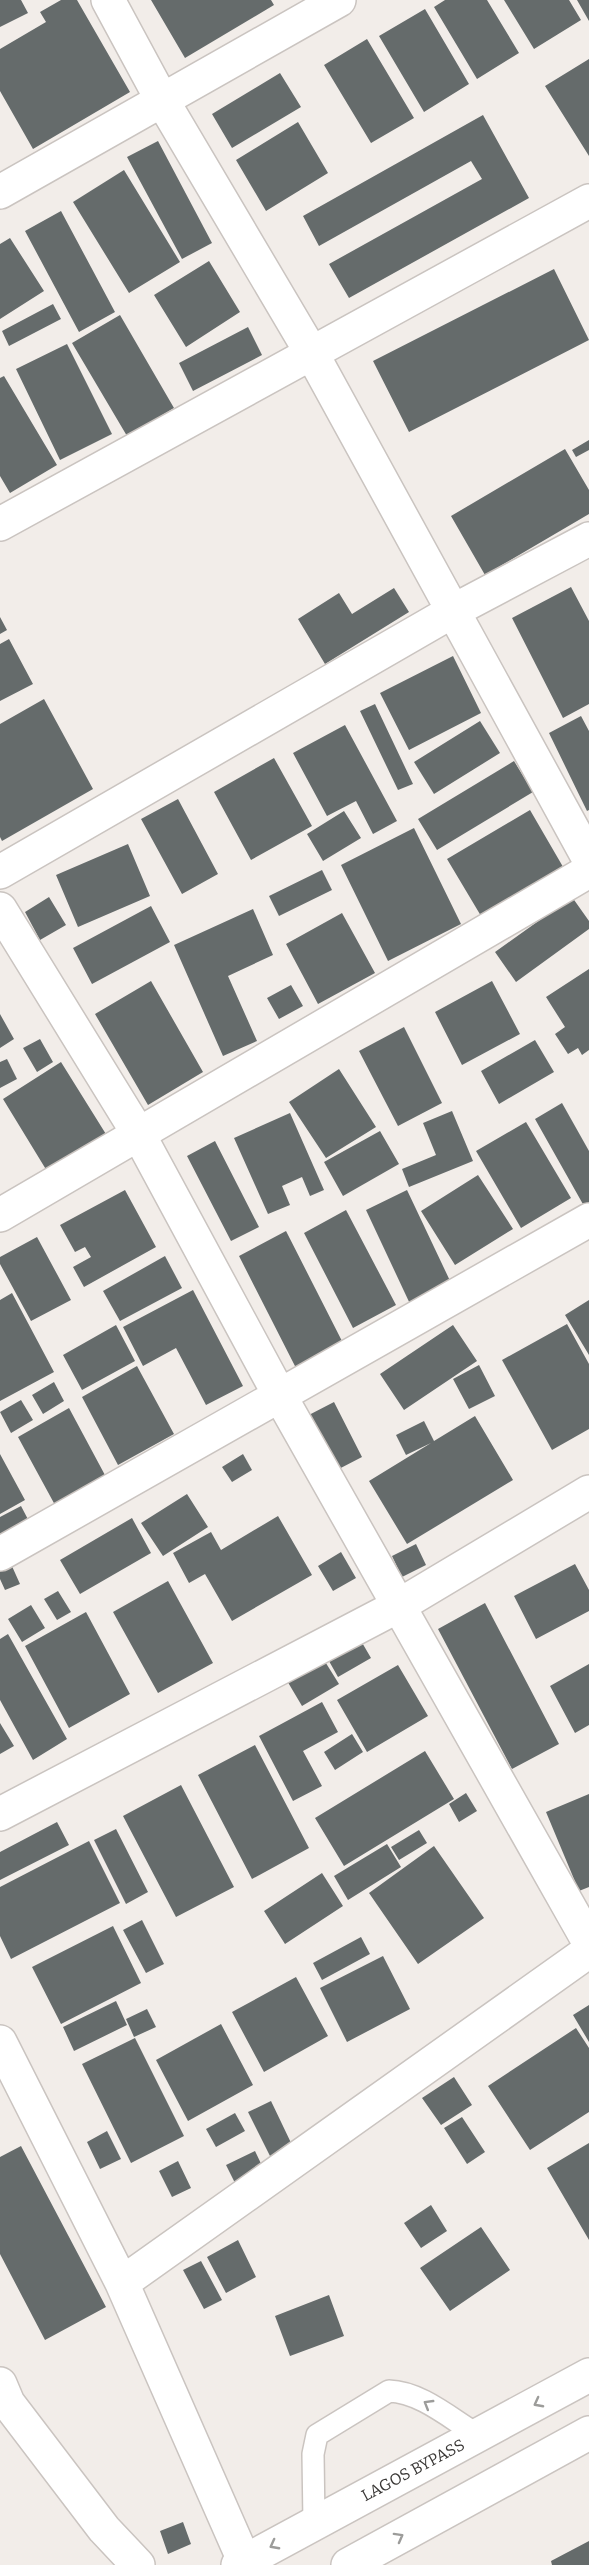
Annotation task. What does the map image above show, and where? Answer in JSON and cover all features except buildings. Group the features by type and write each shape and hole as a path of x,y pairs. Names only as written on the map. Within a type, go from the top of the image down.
{"street":[{"path":"108,0 162,100 311,352 589,860"},
{"path":"0,192 339,0"},
{"path":"0,524 589,201"},
{"path":"0,872 453,611 589,539"},
{"path":"0,1215 138,1132 589,871"},
{"path":"0,909 138,1132 280,1396 589,1942"},
{"path":"0,1554 589,1220"},
{"path":"0,1814 400,1605 589,1492"},
{"path":"122,2283 589,1951"},
{"path":"0,2042 122,2283 242,2564"},
{"name":"LAGOS BYPASS","path":"242,2564 589,2375"},
{"path":"0,2384 8,2403 49,2457 104,2529 138,2565"},
{"path":"348,2565 589,2433"}],"lane":[{"path":"314,2523 313,2454 317,2435 389,2391 403,2391 478,2435"}]}
